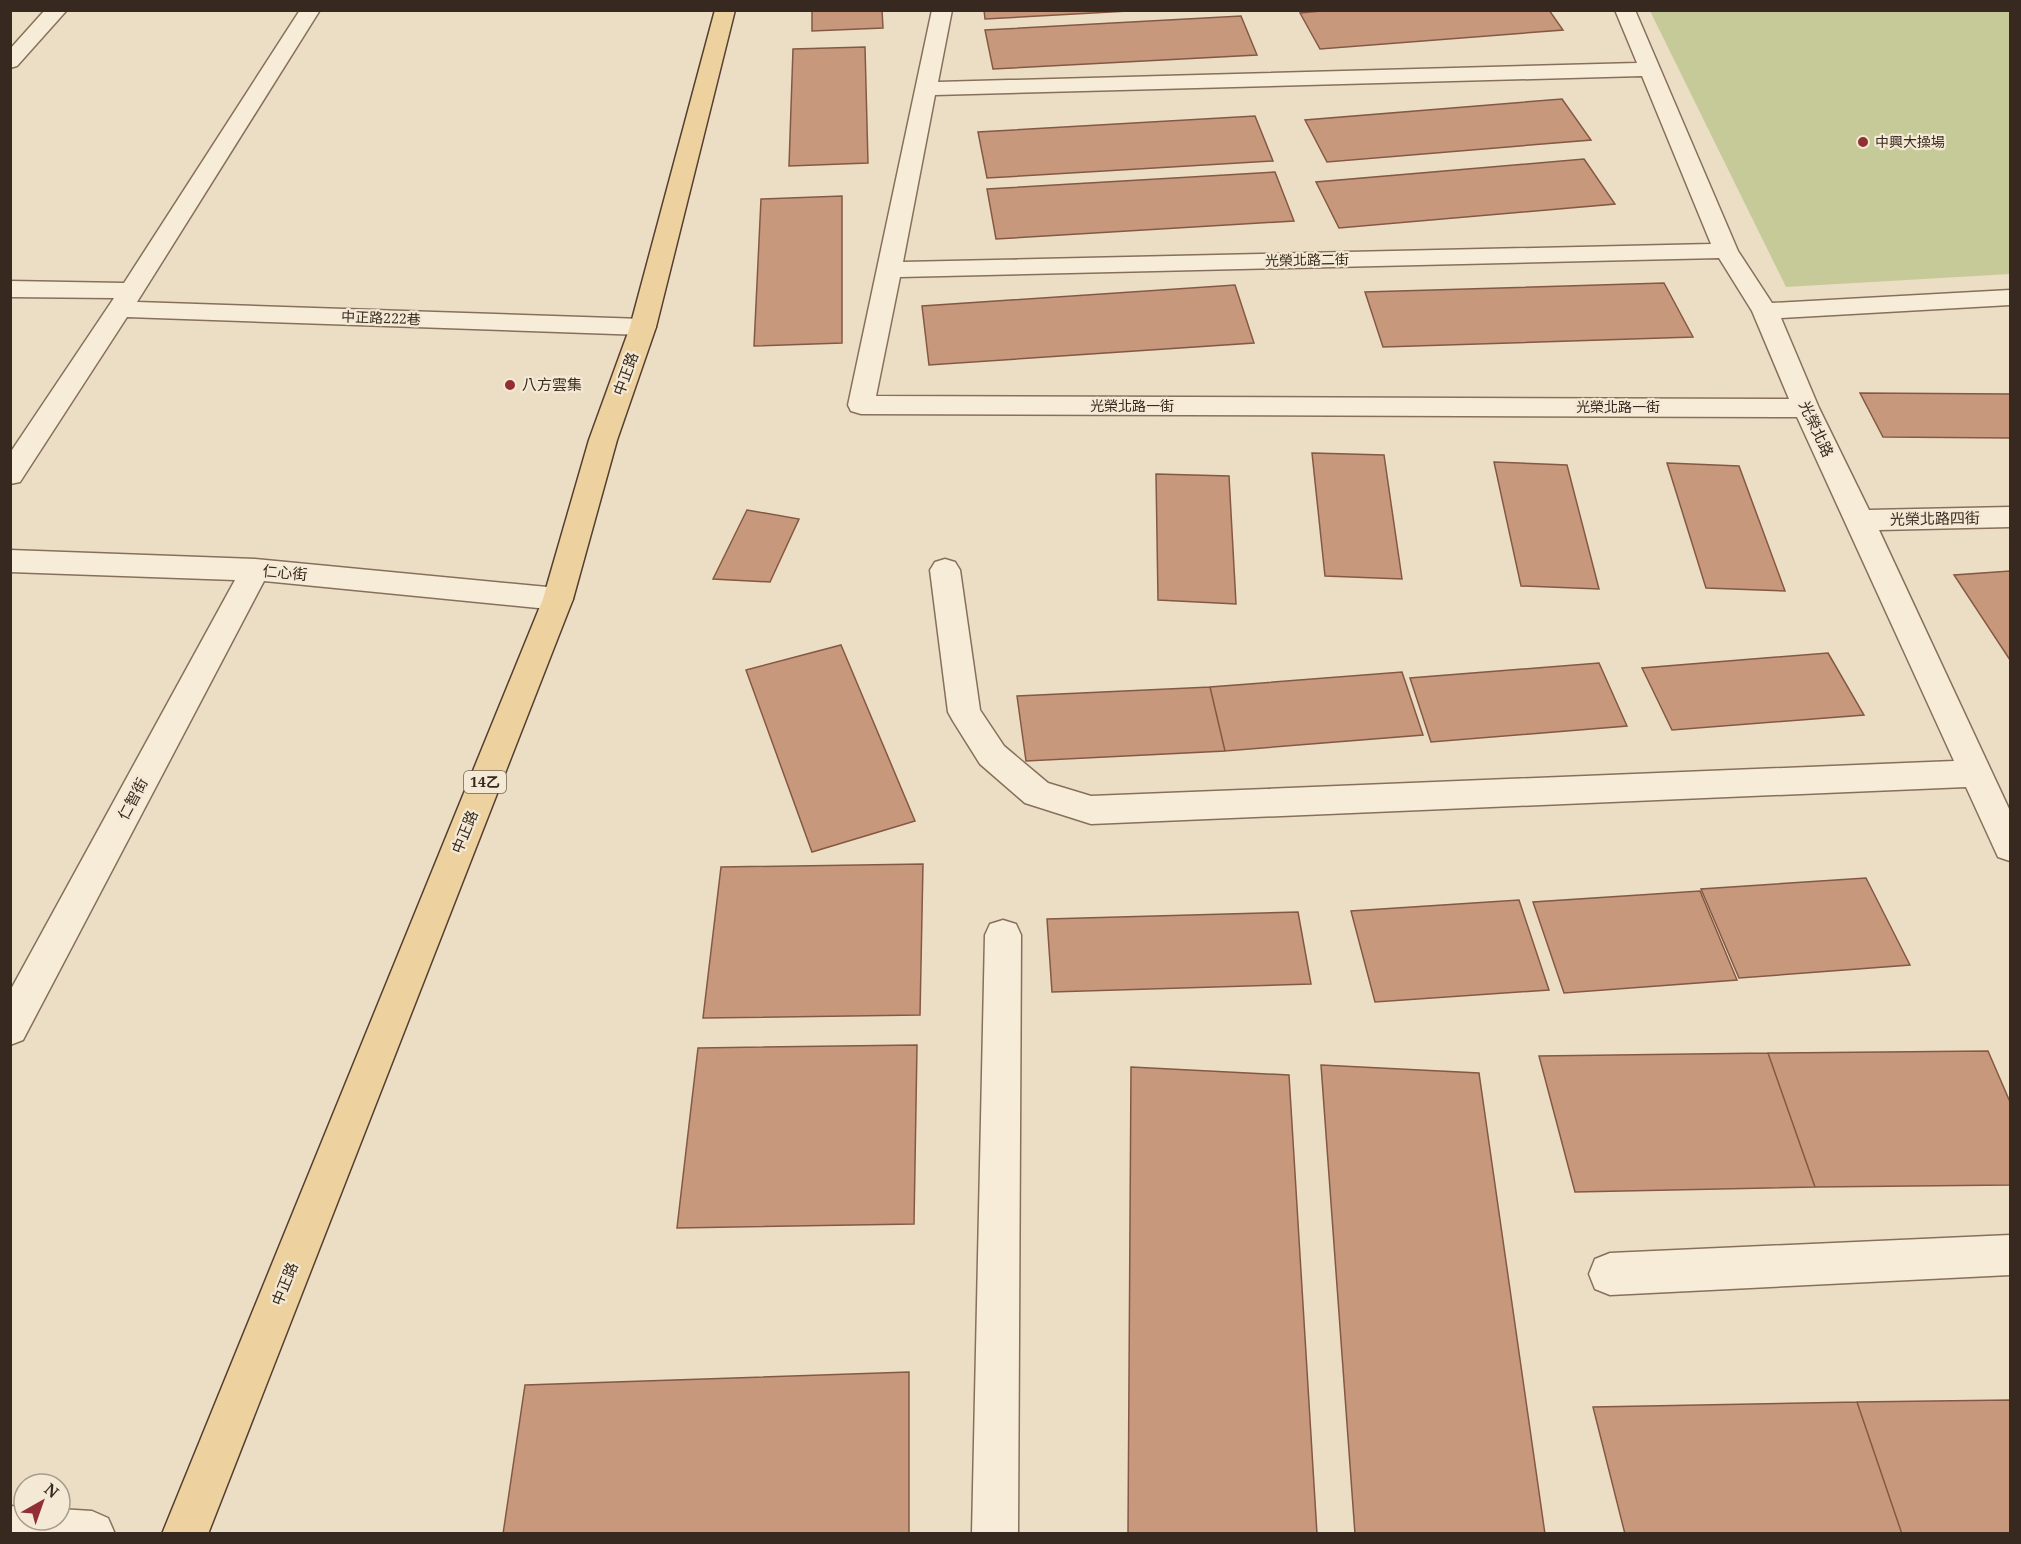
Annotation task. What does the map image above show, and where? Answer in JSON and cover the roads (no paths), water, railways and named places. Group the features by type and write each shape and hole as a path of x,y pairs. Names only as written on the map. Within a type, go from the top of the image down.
{"main road":[{"name":"中正路","path":"185,1533 558,599 603,440 643,327 725,10"}],"street":[{"path":"10,62 57,10"},
{"path":"10,475 310,10"},
{"name":"光榮北路一街","path":"942,10 861,405 1806,408"},
{"name":"光榮北路","path":"1625,10 1726,250 1765,312 1806,408 2010,847"},
{"path":"926,89 1649,69"},
{"name":"光榮北路二街","path":"889,270 1726,250"},
{"name":"中正路222巷","path":"10,288 125,300 643,327"},
{"path":"1765,312 2010,297"},
{"name":"光榮北路四街","path":"1860,520 2010,517"},
{"name":"仁心街","path":"10,561 255,570 558,599"},
{"name":"仁智街","path":"10,1028 255,570"},
{"path":"945,570 964,712 992,755 1036,793 1091,810 1976,773"},
{"path":"995,1533 1003,935"},
{"path":"1610,1274 2010,1255"},
{"path":"10,1529 92,1533"}],"place":[{"name":"中興大操場","path":"1863,142"},
{"name":"八方雲集","path":"510,385"}]}
